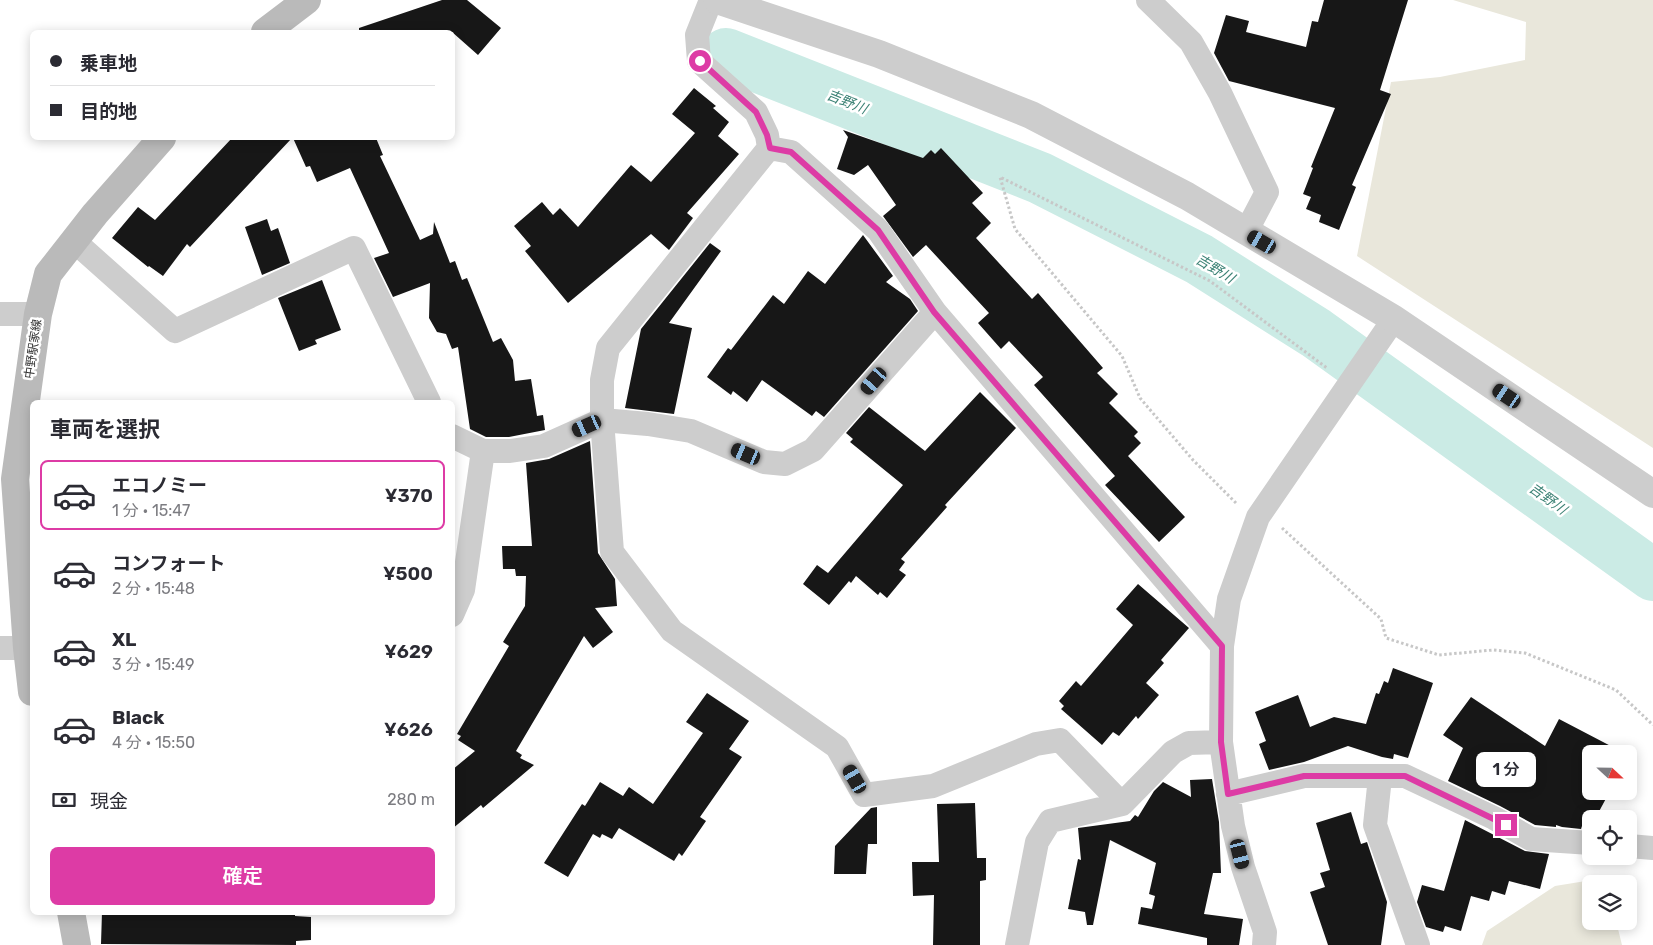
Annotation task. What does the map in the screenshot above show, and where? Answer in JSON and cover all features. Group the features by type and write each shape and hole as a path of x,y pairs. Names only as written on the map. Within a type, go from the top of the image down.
{"main road":[{"path":"268,30 308,0"},
{"name":"中野駅家線","path":"30,674 15,479 38,314 48,274 160,140"},
{"path":"72,915 77,945"}],"street":[{"path":"710,0 697,35 700,61 756,112 767,135 770,148"},
{"path":"717,0 879,54 1031,115 1187,196 1394,319 1653,494"},
{"path":"1148,0 1191,42 1220,93 1267,192 1246,232"},
{"path":"770,148 791,152 878,230 934,312 1222,646"},
{"path":"770,148 608,348 602,380 602,420 612,552 672,630 837,747 864,795 933,786 1036,744 1060,740 1122,804"},
{"path":"74,241 175,331 354,248 428,400"},
{"path":"455,437 483,451 510,452 544,446 602,420 691,431 764,462 784,464 813,450 934,312"},
{"path":"0,314 38,314"},
{"path":"1264,945 1265,932 1243,868 1233,826 1221,742 1222,646 1229,599 1258,517 1394,319"},
{"path":"455,608 463,590 483,451"},
{"path":"0,648 27,648"},
{"path":"1017,945 1037,842 1050,821 1122,804 1173,752 1189,743 1221,742"},
{"path":"1228,794 1304,776 1405,776 1494,818 1531,839 1582,842"},
{"path":"1380,776 1375,825 1418,945"},
{"path":"1637,847 1653,848"}],"path":[{"path":"1350,385 1210,281 1000,177 1015,229 1122,356 1140,398 1193,460 1248,514 1280,526 1381,619 1386,638 1439,655 1493,650 1525,653 1616,690 1653,724"}],"shaded area":[{"path":"1453,0 1653,0 1653,448 1357,256 1391,82 1440,77 1525,60 1526,22"},
{"path":"1582,882 1582,930 1618,930 1622,945 1482,945 1487,931 1555,886"}],"building":[{"path":"442,0 467,0 501,28 478,55 455,35 455,30 359,30 359,28"},
{"path":"1324,0 1408,0 1380,90 1391,94 1352,185 1356,187 1339,230 1319,222 1321,215 1306,209 1311,197 1303,194 1313,168 1311,167 1335,108 1229,81 1214,53 1226,15 1249,21 1246,32 1306,47 1312,21 1318,22"},
{"path":"694,88 716,106 713,108 729,122 718,136 739,154 687,213 693,218 669,250 651,234 568,303 525,251 531,246 514,226 542,202 553,215 560,208 578,227 631,165 651,182 695,133 672,114"},
{"path":"843,130 923,158 931,150 935,154 941,148 983,193 972,203 991,223 976,238 1032,299 1038,293 1103,368 1097,373 1118,394 1109,403 1138,432 1134,436 1141,443 1128,456 1185,517 1159,542 1105,485 1115,476 1034,385 1043,377 1009,341 1001,349 978,323 989,313 926,245 913,257 883,216 896,205 868,165 854,175 837,169 848,137"},
{"path":"230,140 290,140 190,247 187,244 163,276 148,267 112,238 138,207 155,220"},
{"path":"294,140 377,140 383,155 380,156 420,240 433,234 434,222 450,263 455,261 462,280 467,278 493,342 501,338 513,360 515,381 531,379 537,416 543,415 545,430 509,437 486,437 470,429 458,347 452,349 446,334 437,332 429,318 430,283 393,297 374,258 389,253 350,168 317,182 310,166 306,167"},
{"path":"267,219 271,231 278,228 290,263 262,275 245,227"},
{"path":"863,235 893,276 886,282 910,299 918,311 824,417 816,411 812,416 762,380 747,402 733,391 731,395 707,377 728,348 731,350 773,295 784,304 808,271 825,284"},
{"path":"710,243 721,251 669,323 692,328 674,414 625,408 641,329"},
{"path":"322,280 341,330 315,340 317,344 299,351 278,298"},
{"path":"980,392 1016,428 945,505 947,507 901,559 905,562 899,570 906,575 887,598 880,592 878,595 856,576 851,583 849,581 829,605 803,584 817,565 828,573 903,485 850,442 853,439 846,433 869,407 925,451"},
{"path":"590,441 598,553 615,579 617,606 595,608 613,632 593,648 584,636 516,751 522,755 520,758 534,765 483,808 481,805 455,827 455,768 475,751 458,740 461,736 457,734 509,646 503,642 525,606 526,576 516,576 515,569 503,569 502,546 532,546 526,463 549,459"},
{"path":"1138,584 1189,628 1161,660 1164,663 1146,683 1159,695 1138,719 1136,716 1119,736 1113,732 1102,745 1061,709 1064,706 1059,701 1076,681 1081,686 1133,625 1116,609"},
{"path":"1393,668 1433,683 1408,758 1394,754 1393,759 1382,757 1348,746 1304,762 1269,770 1259,744 1266,741 1255,712 1298,695 1310,727 1334,717 1366,724 1376,693 1379,694 1384,681 1388,683"},
{"path":"707,693 749,721 729,749 742,757 700,817 706,821 682,856 679,853 674,861 619,828 612,839 602,834 600,838 593,834 568,877 544,863 582,804 585,806 600,782 623,796 629,787 653,804 703,733 686,722"},
{"path":"1471,697 1545,746 1559,719 1609,745 1582,745 1582,800 1605,800 1600,810 1582,810 1581,829 1556,825 1556,827 1535,825 1448,781 1463,748 1443,735"},
{"path":"1212,779 1219,822 1221,873 1213,873 1204,914 1243,919 1239,945 1207,945 1207,938 1138,924 1141,907 1152,909 1155,896 1149,894 1156,863 1110,840 1093,925 1087,925 1085,912 1068,909 1078,859 1081,860 1078,828 1130,821 1135,815 1138,817 1154,791 1163,782 1191,797 1190,780"},
{"path":"975,803 977,858 986,858 986,880 980,881 980,945 933,945 934,895 913,896 912,862 939,862 937,804"},
{"path":"877,807 877,844 868,844 866,874 834,874 835,846 871,808"},
{"path":"1351,812 1361,844 1367,842 1387,902 1381,945 1328,945 1310,892 1325,887 1320,873 1330,870 1316,823"},
{"path":"1465,820 1525,851 1549,854 1540,889 1509,881 1505,895 1492,891 1489,901 1471,896 1461,931 1445,926 1443,932 1426,927 1417,902 1422,885 1444,891"},
{"path":"102,915 295,915 311,917 311,940 296,941 296,945 101,944"}],"waterway":[{"name":"吉野川","path":"726,54 1040,178 1199,259 1316,333 1653,575"}],"route":[{"path":"700,61 756,112 767,135 770,148 791,152 878,230 934,312 1222,646 1221,742 1228,794 1304,776 1405,776 1506,825"}]}
